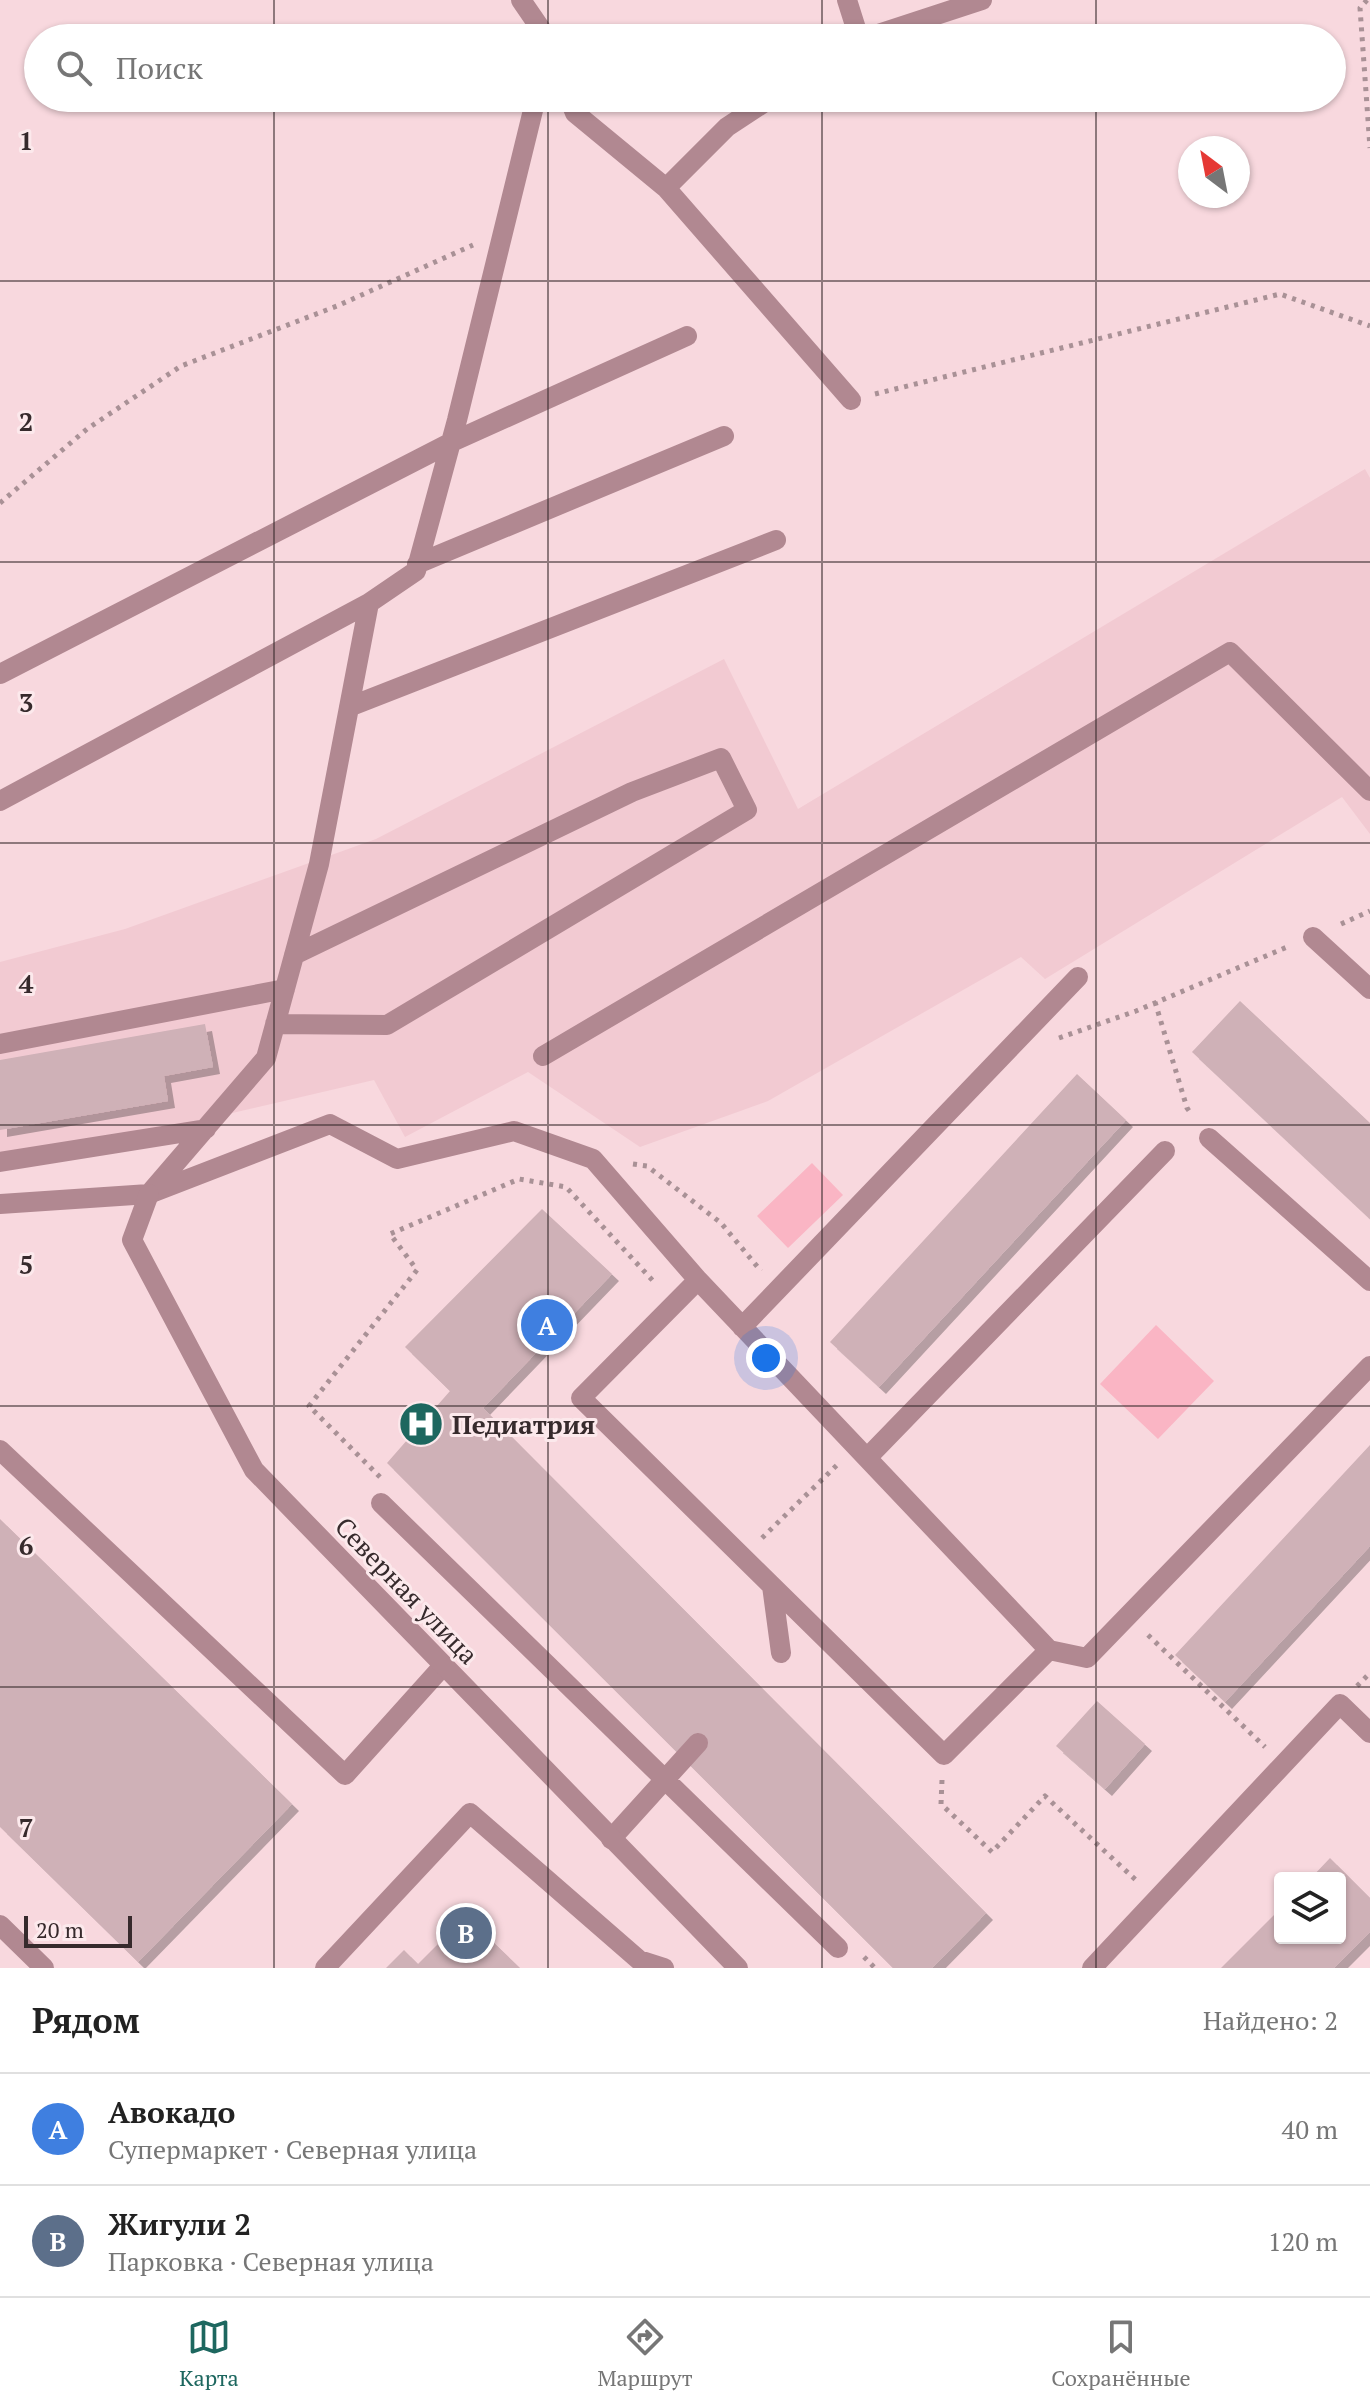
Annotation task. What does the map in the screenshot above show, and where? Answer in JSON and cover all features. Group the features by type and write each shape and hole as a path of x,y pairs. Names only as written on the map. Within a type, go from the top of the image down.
{"street":[{"path":"521,0 537,24"},
{"path":"847,0 855,24"},
{"path":"909,24 982,0"},
{"path":"0,801 369,603 416,571 452,442 532,112"},
{"path":"575,112 666,188 851,400"},
{"path":"666,188 727,127 750,112"},
{"path":"0,674 452,442 687,336"},
{"path":"417,564 724,436"},
{"path":"349,707 776,540"},
{"path":"149,1194 266,1058 319,864 369,603"},
{"path":"543,1056 1230,652 1370,791"},
{"path":"275,1024 387,1025 747,810 721,758 632,792 294,955"},
{"path":"1313,937 1370,989"},
{"path":"742,1327 1078,977"},
{"path":"0,1044 285,989"},
{"path":"0,1204 149,1194 330,1124 397,1159 514,1131 593,1159 698,1280 1049,1650 1087,1658 1370,1366"},
{"path":"0,1162 206,1129"},
{"path":"1209,1138 1370,1281"},
{"path":"862,1452 1165,1151"},
{"name":"Северная улица","path":"149,1194 132,1240 254,1470 738,1968"},
{"path":"698,1280 581,1398 944,1755 1049,1650"},
{"path":"0,1450 345,1775 443,1666"},
{"path":"384,1493 838,1948"},
{"path":"772,1586 781,1653"},
{"path":"1092,1968 1340,1704 1370,1733"},
{"path":"611,1839 698,1743"},
{"path":"325,1968 470,1813 639,1960 664,1968"},
{"path":"0,1925 44,1968"}],"path":[{"path":"1367,0 1360,8 1370,148"},
{"path":"0,503 87,429 181,366 337,306 502,232"},
{"path":"851,400 1280,294 1370,326"},
{"path":"1103,1022 1370,911"},
{"path":"1155,1002 1187,1108"},
{"path":"593,1159 647,1166 721,1223 778,1290"},
{"path":"384,1493 309,1406 417,1270 390,1234 519,1179 566,1187 675,1303"},
{"path":"743,1557 862,1452"},
{"path":"1128,1616 1284,1764"},
{"path":"944,1755 941,1804 992,1852 1045,1796 1156,1899"}],"shaded area":[{"path":"1365,469 1370,478 1370,834 1342,797 1045,979 1021,957 768,1101 640,1147 528,1072 405,1137 374,1080 0,1167 0,962 125,929 376,839 724,659 798,809"},
{"path":"812,1163 843,1195 788,1248 757,1216"},
{"path":"1156,1325 1214,1381 1158,1439 1100,1384"}],"building":[{"path":"1240,1001 1370,1123 1370,1219 1192,1052"},
{"path":"205,1024 213,1067 164,1076 168,1101 0,1130 0,1060"},
{"path":"1077,1074 1126,1120 879,1387 830,1342"},
{"path":"542,1209 612,1274 483,1408 986,1913 932,1968 893,1968 387,1463 450,1391 405,1347"},
{"path":"1370,1445 1370,1546 1225,1702 1175,1655"},
{"path":"0,1519 292,1804 138,1962 0,1827"},
{"path":"1097,1701 1145,1744 1105,1789 1056,1746"},
{"path":"1330,1858 1344,1872 1317,1872"},
{"path":"1346,1874 1370,1898 1370,1932 1334,1968 1221,1968 1274,1915 1274,1944 1346,1944"},
{"path":"466,1916 520,1968 386,1968 404,1950 418,1964"}],"place":[{"name":"Авокадо","path":"547,1325"},
{"name":"Педиатрия","path":"421,1424"},
{"name":"Жигули 2","path":"466,1933"}]}
